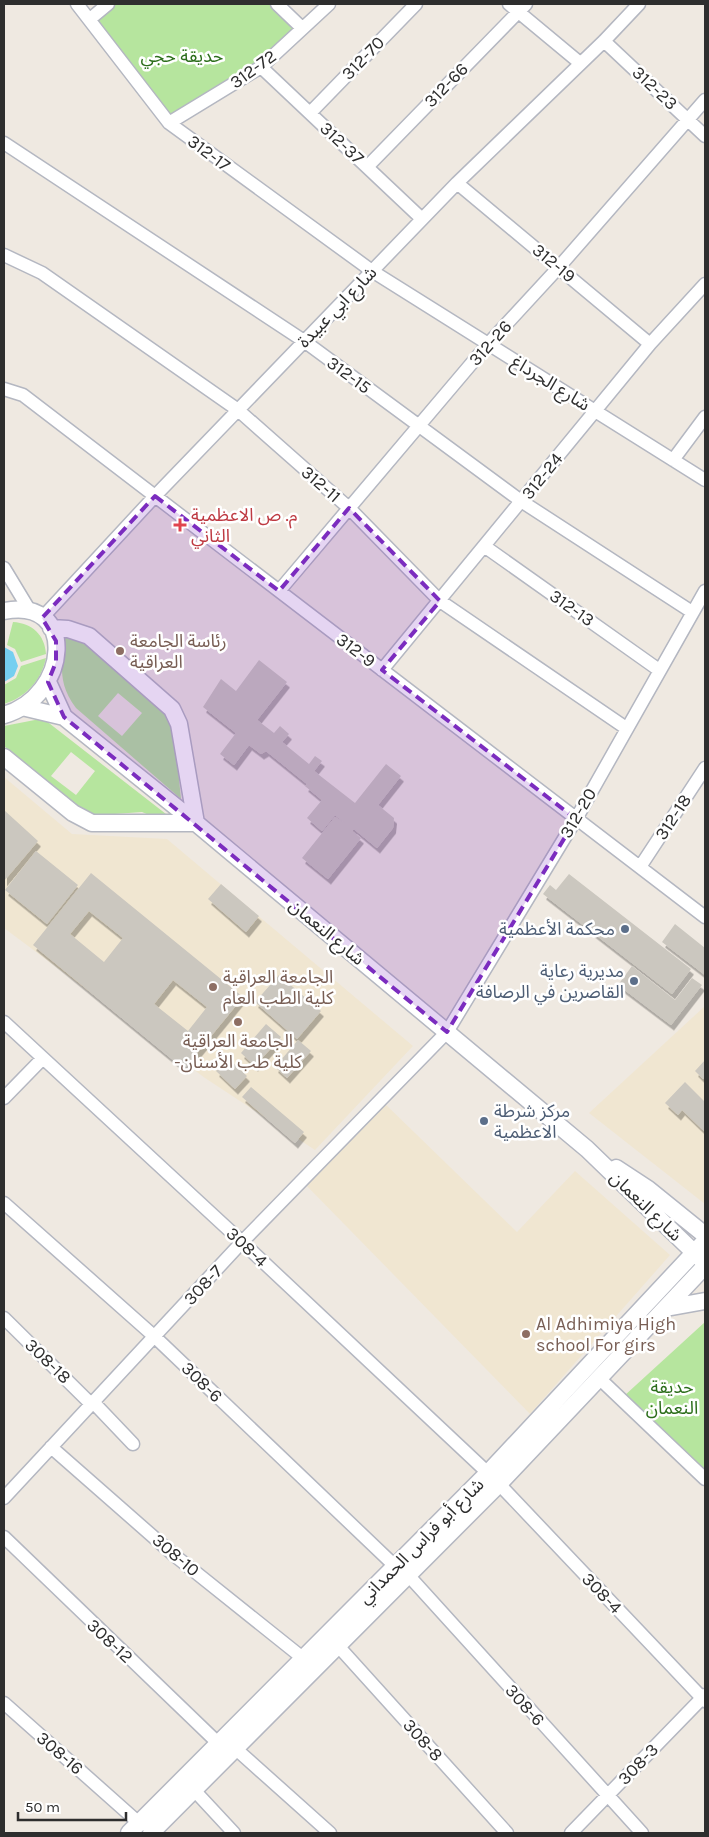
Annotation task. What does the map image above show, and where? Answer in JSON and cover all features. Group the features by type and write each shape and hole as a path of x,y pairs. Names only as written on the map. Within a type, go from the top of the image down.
{"street":[{"name":"312-17","path":"77,4 169,123 372,271"},
{"path":"90,19 108,4"},
{"path":"277,4 302,28"},
{"name":"312-72","path":"169,123 261,67 328,4"},
{"name":"312-70","path":"310,113 416,4"},
{"name":"شارع ابي عبيدة","path":"41,619 154,496 422,218 604,41 639,4"},
{"path":"518,6 580,63"},
{"name":"312-66","path":"367,167 518,6"},
{"name":"312-23","path":"604,41 705,136"},
{"name":"312-37","path":"261,67 422,218"},
{"name":"312-26","path":"278,591 488,344 560,267 687,118 705,100"},
{"name":"312-15","path":"4,143 304,341 521,501 692,612"},
{"name":"312-19","path":"457,183 650,344"},
{"name":"312-11","path":"4,255 42,273 238,410 349,508 440,601 626,728"},
{"name":"شارع الجرداغ","path":"372,271 705,480"},
{"name":"312-24","path":"382,670 650,344 705,284"},
{"name":"312-9","path":"4,389 23,395 705,917"},
{"path":"673,460 705,417"},
{"name":"312-13","path":"484,546 660,670"},
{"path":"4,568 56,641 57,655 48,682 34,698 22,707 4,715"},
{"name":"312-20","path":"447,1032 576,819 705,590"},
{"path":"4,611 16,609 90,636 172,709 179,724 196,822 92,823 73,813 4,757"},
{"name":"شارع النعمان","path":"48,682 64,717"},
{"name":"شارع النعمان","path":"22,707 64,717 196,822 587,1149 701,1261"},
{"name":"312-18","path":"640,867 705,768"},
{"name":"308-4","path":"4,1022 242,1242 493,1479 704,1698"},
{"name":"308-7","path":"4,1498 242,1242 447,1032"},
{"path":"4,1098 43,1058"},
{"name":"شارع النعمان","path":"587,1149 648,1189 705,1235"},
{"name":"308-6","path":"4,1203 155,1337 402,1572 642,1833"},
{"name":"شارع أبو فراس الحمداني","path":"493,1479 600,1379 666,1308 701,1261 705,1241"},
{"name":"شارع أبو فراس الحمداني","path":"139,1830 219,1744 304,1659 402,1572 701,1261"},
{"path":"666,1308 705,1301"},
{"name":"308-18","path":"4,1318 132,1444"},
{"path":"600,1379 705,1479"},
{"name":"308-10","path":"51,1447 174,1555 304,1659"},
{"name":"308-12","path":"4,1536 219,1744"},
{"name":"شارع أبو فراس الحمداني","path":"139,1830 194,1790 236,1749 339,1647 402,1572"},
{"name":"308-8","path":"339,1647 507,1833"},
{"name":"308-3","path":"571,1833 704,1698"},
{"name":"308-16","path":"4,1703 139,1830"},
{"path":"236,1749 330,1833"},
{"path":"194,1790 234,1833"}],"highlighted area":[{"path":"155,496 279,591 349,508 440,601 382,670 576,819 447,1032 64,717 48,682 56,662 56,641 42,618"}],"shaded area":[{"name":"الجامعة العراقية كلية الطب العام","path":"4,777 72,834 167,839 413,1046 315,1150 205,1078 4,928"},
{"path":"705,1006 705,1204 589,1113"},
{"name":"Al Adhimiya High school For girs","path":"381,1100 517,1232 575,1171 670,1255 530,1414 302,1181"}],"green space":[{"name":"حديقة حجي","path":"108,4 278,4 302,28 261,67 169,123 90,19"},
{"path":"13,622 26,625 36,631 43,641 46,654 21,662 15,649 7,645"},
{"path":"65,635 75,635 173,719 181,799 76,708 63,682 62,638","holes":["118,693 142,713 122,736 98,716"]},
{"path":"46,658 40,674 31,687 19,697 4,704 4,685 16,678 21,666"},
{"path":"40,719 45,720 166,814 149,815 142,812 88,816 4,746 4,726","holes":["71,752 95,771 76,795 51,776"]},
{"name":"حديقة النعمان","path":"705,1322 705,1475 624,1396"}],"water":[{"path":"4,647 13,652 18,666 14,676 4,682"}],"building":[{"path":"259,660 287,682 257,720 274,733 280,726 289,734 282,742 309,764 315,756 322,761 314,771 355,803 386,764 401,776 378,805 394,818 393,828 377,848 354,829 352,831 361,838 328,879 302,858 335,817 345,823 335,815 322,831 307,818 322,800 305,786 307,784 266,751 261,754 249,745 234,765 220,754 236,733 203,707 221,679 236,691"},
{"path":"4,810 38,841 4,881"},
{"path":"36,851 78,885 47,924 5,890"},
{"path":"91,873 243,997 184,1069 33,945","holes":["89,911 123,938 104,962 70,934","173,980 207,1007 188,1031 154,1004"]},
{"path":"569,874 691,969 672,994 543,894 550,885 556,890"},
{"path":"221,884 259,916 246,932 208,899"},
{"path":"675,924 705,948 705,975 662,942"},
{"path":"632,966 675,1000 692,978 702,985 671,1025 618,985"},
{"path":"279,975 321,1011 297,1039 255,1002"},
{"path":"266,1024 281,1037 255,1066 241,1053"},
{"path":"298,1040 311,1051 287,1078 275,1067"},
{"path":"228,1058 247,1076 235,1089 216,1071"},
{"path":"705,1060 705,1077 703,1079 695,1071"},
{"path":"685,1082 705,1102 705,1132 682,1110 678,1115 665,1103"},
{"path":"251,1087 304,1132 295,1143 242,1097"}],"place":[{"name":"م. ص الاعظمية الثاني","path":"180,525"},
{"name":"رئاسة الجامعة العراقية","path":"120,651"},
{"name":"محكمة الأعظمية","path":"625,929"},
{"name":"مديرية رعاية القاصرين في الرصافة","path":"634,981"},
{"name":"الجامعة العراقية كلية الطب العام","path":"213,987"},
{"name":"الجامعة العراقية -كلية طب الأسنان","path":"238,1022"},
{"name":"مركز شرطة الاعظمية","path":"484,1121"},
{"name":"Al Adhimiya High school For girs","path":"526,1334"}]}
